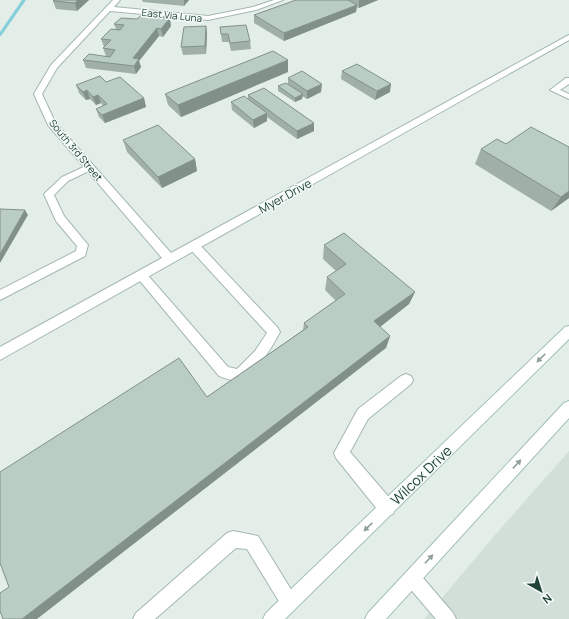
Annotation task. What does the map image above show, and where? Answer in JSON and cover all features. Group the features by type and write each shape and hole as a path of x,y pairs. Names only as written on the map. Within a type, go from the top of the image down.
{"street":[{"name":"South 3rd Street","path":"117,0 54,67 38,94 51,123 170,260"},
{"name":"East Via Luna","path":"109,9 208,18 254,9 280,0"},
{"name":"Myer Drive","path":"0,354 567,40"},
{"path":"569,80 554,90 569,97"},
{"path":"0,295 81,253 82,244 60,218 49,194 65,179 90,167"},
{"path":"141,275 224,372 239,375 260,355 274,332 194,246"},
{"name":"Wilcox Drive","path":"272,619 569,330"},
{"path":"387,508 341,453 363,414 406,380"},
{"path":"374,619 569,408"},
{"path":"142,619 233,539 252,542 290,602"},
{"path":"412,578 447,619"}],"shaded area":[{"path":"569,451 569,619 424,619 489,542"}],"building":[{"path":"78,0 75,3 53,1"},
{"path":"296,0 348,0 357,5 284,33 254,15"},
{"path":"141,15 170,18 161,29 157,28 133,58 139,59 134,66 83,60 89,54 110,57 115,50 103,48 111,40 101,39 111,29 120,30 124,25 114,24 121,18 137,19"},
{"path":"246,25 250,41 230,43 228,34 221,34 220,27"},
{"path":"206,26 205,46 181,47 184,27"},
{"path":"273,51 288,60 178,105 165,94"},
{"path":"357,64 391,84 377,91 342,71"},
{"path":"302,71 322,84 307,91 288,78"},
{"path":"100,76 106,82 120,77 144,98 102,115 96,109 107,104 98,95 93,97 87,90 83,92 76,85"},
{"path":"286,83 303,94 295,98 278,86"},
{"path":"264,88 314,123 297,131 248,95"},
{"path":"244,96 267,113 253,120 231,102"},
{"path":"158,125 195,159 158,177 123,140"},
{"path":"531,127 569,147 569,191 561,197 481,149 497,139 506,144"},
{"path":"0,209 25,210 0,254"},
{"path":"344,233 415,292 374,321 390,336 22,619 3,619 0,611 0,593 9,587 0,563 0,472 179,358 207,397 308,327 304,323 345,294 327,277 346,264 324,245"}],"waterway":[{"path":"0,35 24,0"}]}
